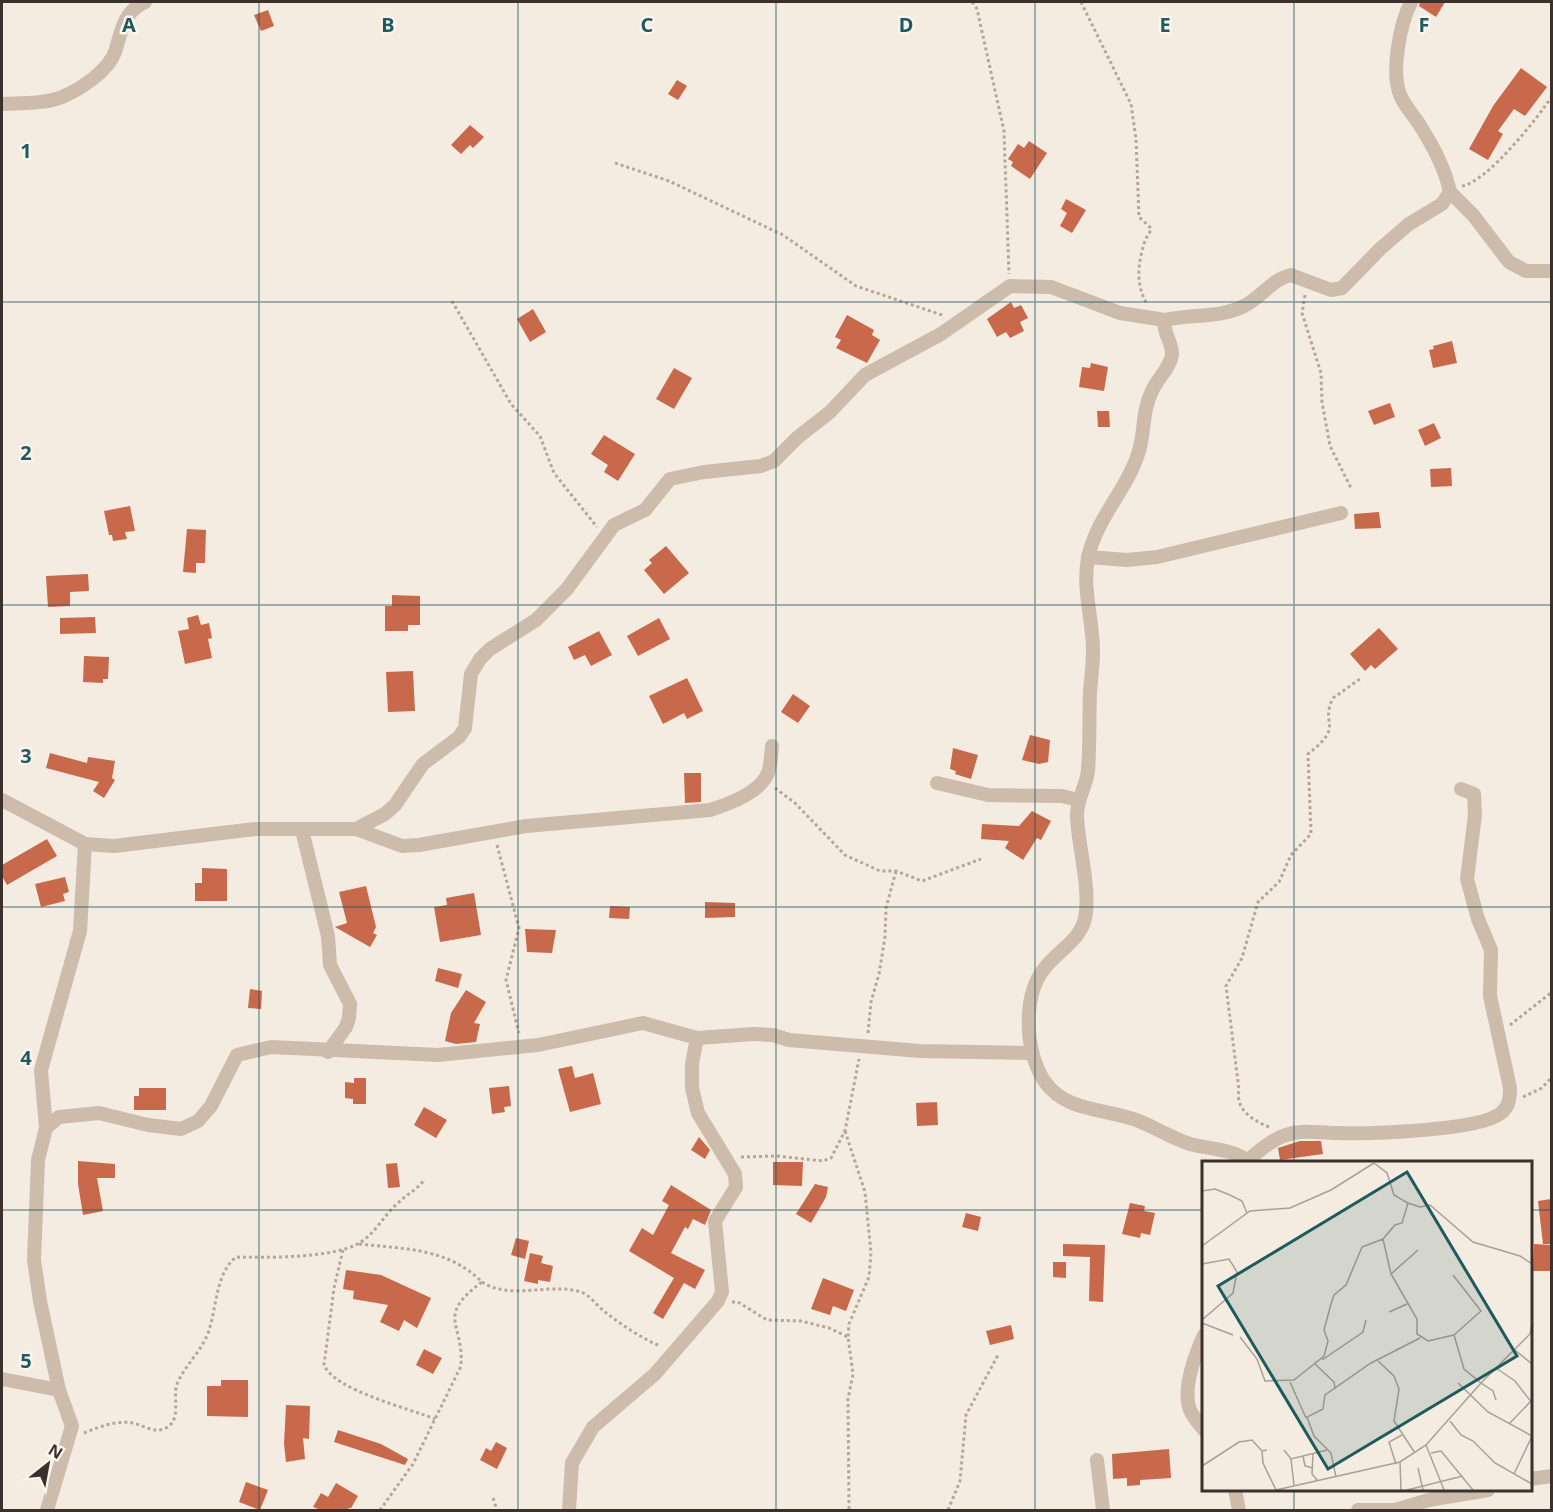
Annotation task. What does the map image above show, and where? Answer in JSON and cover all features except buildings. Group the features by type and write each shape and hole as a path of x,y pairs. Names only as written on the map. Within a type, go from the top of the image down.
{"street":[{"path":"2,104 61,97 95,76 115,52 119,31 124,23 146,2"},
{"path":"1411,2 1404,17 1400,37 1397,67 1399,91 1436,154 1449,188 1509,262 1526,271 1551,271"},
{"path":"356,829 385,814 395,805 423,764 459,737 465,728 471,674 480,659 490,649 536,620 567,589 614,525 645,510 670,479 704,472 761,466 774,462 798,436 830,412 865,375 960,322 1010,286 1051,287 1120,313 1159,320 1203,316 1244,306 1286,276 1291,275 1331,290 1342,288 1380,249 1409,224 1442,204 1449,188"},
{"path":"1159,320 1165,328 1172,354 1169,364 1152,389 1144,410 1140,450 1097,532 1088,557 1085,581 1093,651 1091,723 1088,771 1078,800 1077,815 1086,902 1084,924 1077,936 1045,967 1036,980 1030,1015 1032,1053 1047,1085 1086,1110 1123,1115 1180,1140 1240,1156 1247,1161"},
{"path":"1088,557 1127,560 1157,557 1341,513"},
{"path":"2,800 85,844 114,846 255,829 356,829 402,846 526,826 710,810 736,801 768,773 772,746"},
{"path":"937,783 988,795 1062,796 1078,800"},
{"path":"1249,1161 1266,1146 1286,1135 1310,1131 1395,1132 1464,1124 1497,1116 1510,1100 1510,1088 1490,996 1491,950 1478,919 1467,879 1475,815 1474,794 1461,789"},
{"path":"302,830 328,936 330,965 350,1004 349,1018 345,1028 328,1052"},
{"path":"47,1510 70,1433 70,1418 59,1390 40,1301 34,1260 39,1160 46,1128 41,1070 80,931 85,844"},
{"path":"46,1128 58,1117 99,1113 148,1125 182,1129 198,1120 211,1106 237,1055 271,1047 328,1052 438,1055 571,1040 643,1023 697,1038 754,1034 773,1035 789,1040 920,1051 1032,1053"},
{"path":"569,1510 569,1477 580,1445 593,1427 655,1374 675,1352 718,1301 723,1284 716,1221 736,1187 735,1174 698,1113 692,1088 692,1064 697,1038"},
{"path":"1202,1338 1190,1379 1188,1402 1191,1413 1202,1429"},
{"path":"2,1379 59,1390"},
{"path":"1097,1460 1103,1510"},
{"path":"1532,1479 1551,1476"},
{"path":"1235,1491 1239,1510"},
{"path":"1358,1510 1407,1508 1429,1500 1482,1491"}],"path":[{"path":"972,2 977,9 1004,131 1010,286"},
{"path":"1081,2 1131,104 1136,139 1139,218 1151,228 1145,241 1138,279 1139,290 1159,320"},
{"path":"1449,188 1470,185 1479,179 1525,132 1551,96"},
{"path":"615,163 669,181 783,235 856,286 902,299 960,322"},
{"path":"1318,285 1306,291 1302,313 1321,374 1330,446 1352,490"},
{"path":"452,301 511,404 540,436 554,473 604,536"},
{"path":"1286,1135 1263,1125 1239,1107 1226,987 1242,958 1258,902 1279,882 1292,855 1311,834 1308,754 1326,740 1330,732 1329,713 1333,698 1360,679"},
{"path":"768,773 776,789 795,803 845,855 880,871 896,871 922,881 981,859"},
{"path":"494,832 519,928 506,980 510,1006 523,1047"},
{"path":"724,1156 777,1156 822,1161 831,1158 845,1131 862,1046 868,1034 871,1002 879,974 885,938 886,908 896,871"},
{"path":"1497,1035 1551,992"},
{"path":"1510,1100 1542,1088 1551,1077"},
{"path":"845,1131 865,1192 871,1253 869,1277 849,1324 848,1337 853,1374 848,1399 849,1510"},
{"path":"70,1433 81,1434 108,1424 132,1423 150,1429 164,1429 176,1415 174,1394 178,1382 203,1345 222,1281 231,1261 236,1257 301,1256 343,1250 359,1244 396,1204 417,1190 425,1179"},
{"path":"359,1244 448,1257 467,1268 493,1289 539,1291 564,1287 585,1293 625,1327 675,1352"},
{"path":"343,1250 334,1288 324,1365 328,1375 358,1391 435,1419"},
{"path":"380,1510 413,1464 461,1366 462,1354 453,1320 456,1307 482,1282"},
{"path":"718,1301 738,1302 766,1320 801,1321 829,1328 848,1337"},
{"path":"948,1510 960,1481 966,1415 998,1355"},
{"path":"493,1498 497,1510"}]}
